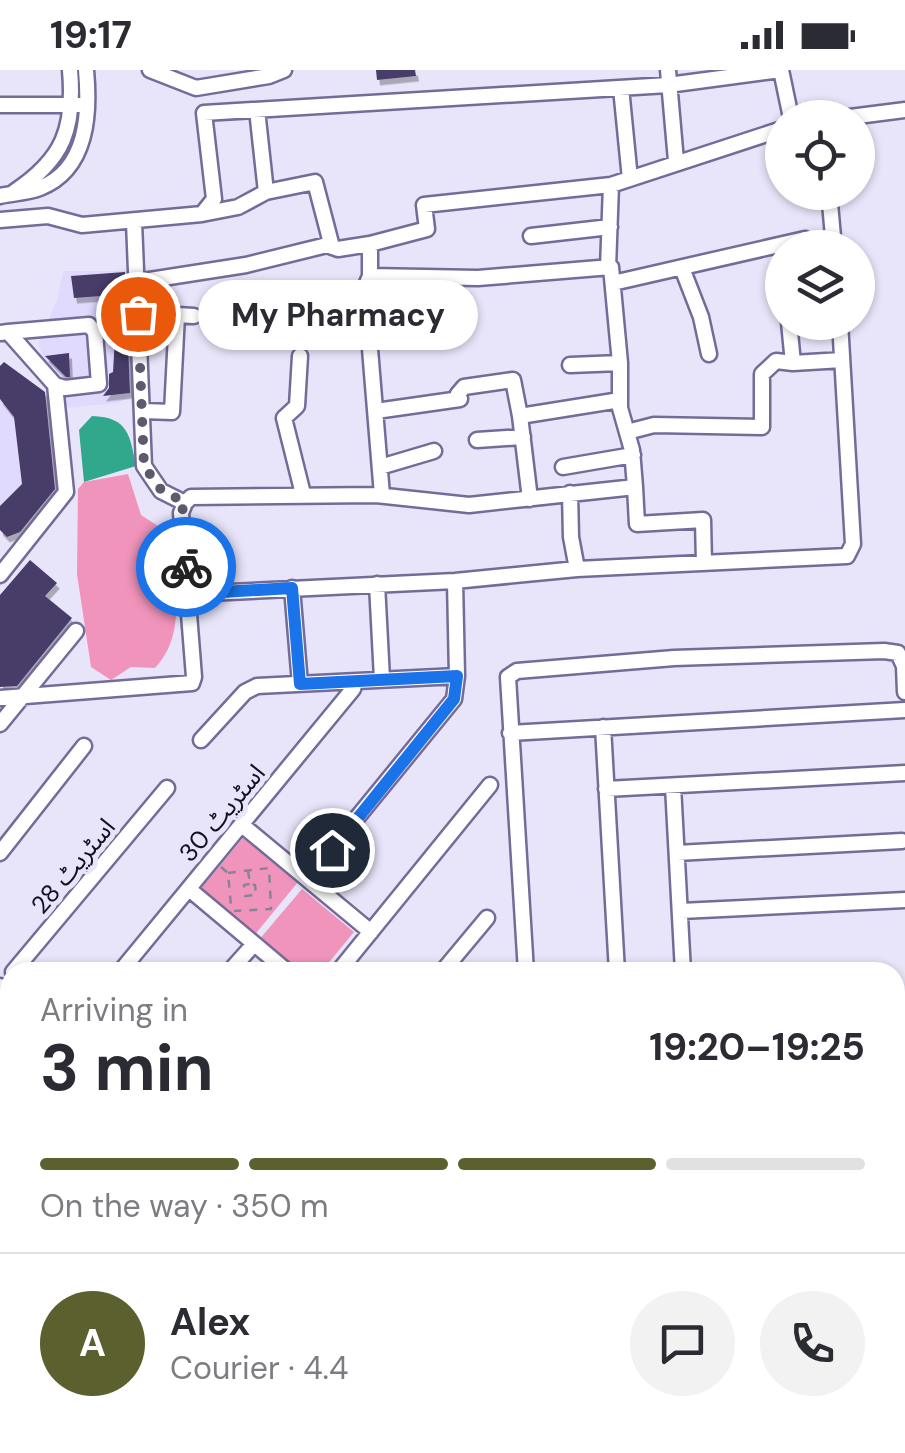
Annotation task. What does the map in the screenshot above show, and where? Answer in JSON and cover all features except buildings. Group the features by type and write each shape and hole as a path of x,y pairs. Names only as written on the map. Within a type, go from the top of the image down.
{"street":[{"path":"70,70 81,105"},
{"path":"7,194 42,172 51,159 81,105 86,70"},
{"path":"150,70 196,88 284,70"},
{"path":"202,214 214,199 204,113 621,88 668,77 781,70 788,100"},
{"path":"668,77 676,162"},
{"path":"621,88 630,178"},
{"path":"0,104 81,105"},
{"path":"257,110 266,192"},
{"path":"875,114 905,110"},
{"path":"137,282 332,247 370,244 427,229 424,205 611,185 765,134"},
{"path":"0,220 48,216 82,225 202,214 238,207 266,192 315,182 332,247"},
{"path":"611,185 611,275 620,400 632,455 637,524 703,520 704,563"},
{"path":"134,222 144,466 162,491 185,502"},
{"path":"531,236 610,227"},
{"path":"370,244 370,276 364,288 382,495"},
{"path":"370,276 611,275 682,268 765,248"},
{"path":"682,268 702,317 709,354"},
{"path":"143,410 172,412 177,315 194,316"},
{"path":"324,316 367,315"},
{"path":"90,324 94,327 99,384 66,388 54,385 4,332 90,324"},
{"path":"791,340 793,363"},
{"path":"188,594 846,556 853,544 841,340"},
{"path":"300,356 298,406 284,418 303,494"},
{"path":"627,432 654,425 762,428 762,374 776,360 842,360"},
{"path":"570,365 620,364"},
{"path":"376,411 460,399 458,394 464,387 513,380 530,499"},
{"path":"0,574 6,560 66,492 54,385"},
{"path":"520,416 620,400"},
{"path":"477,440 523,437"},
{"path":"380,467 434,451"},
{"path":"563,467 632,455"},
{"path":"0,698 192,683 181,514 185,502 192,497 382,495 469,505 636,487"},
{"path":"570,493 578,569"},
{"path":"307,880 454,699 455,581"},
{"path":"378,584 382,680"},
{"path":"292,588 300,684"},
{"path":"0,724 76,631"},
{"path":"525,962 508,677 517,671 692,658 884,651 898,654 904,666 905,692"},
{"path":"201,740 245,692 258,686 457,676"},
{"name":"اسٹریٹ 30","path":"128,962 355,682"},
{"path":"510,733 905,710"},
{"path":"602,727 616,962"},
{"path":"0,853 84,746"},
{"path":"606,790 905,773"},
{"path":"346,962 490,785"},
{"path":"673,786 683,962"},
{"name":"اسٹریٹ 28","path":"24,962 167,788"},
{"path":"242,825 371,932"},
{"path":"677,853 904,840"},
{"path":"189,889 276,962"},
{"path":"681,912 905,900"},
{"path":"450,962 487,918"},
{"path":"239,962 254,944"}],"path":[{"path":"269,868 271,908 232,912 228,873 248,871 269,868"},
{"path":"248,871 250,884"}],"shaded area":[{"path":"63,271 129,271 134,395 118,403 65,408 38,344 57,300"},
{"path":"0,399 14,417 22,484 0,506"},
{"path":"92,416 120,424 132,445 136,466 84,482 79,430"},
{"path":"128,474 141,515 169,533 175,622 166,654 155,668 131,667 111,680 91,667 77,574 78,489 84,482"},
{"path":"243,838 298,882 253,937 198,892"},
{"path":"302,889 354,932 329,962 284,962 258,941"}],"way so far":[{"path":"138,314 144,466 162,491 185,502 181,514 186,567"}],"place":[{"name":"My Pharmacy","path":"138,314"}],"route":[{"path":"186,567 188,594 292,588 300,684 457,676 454,699 332,850"}]}
